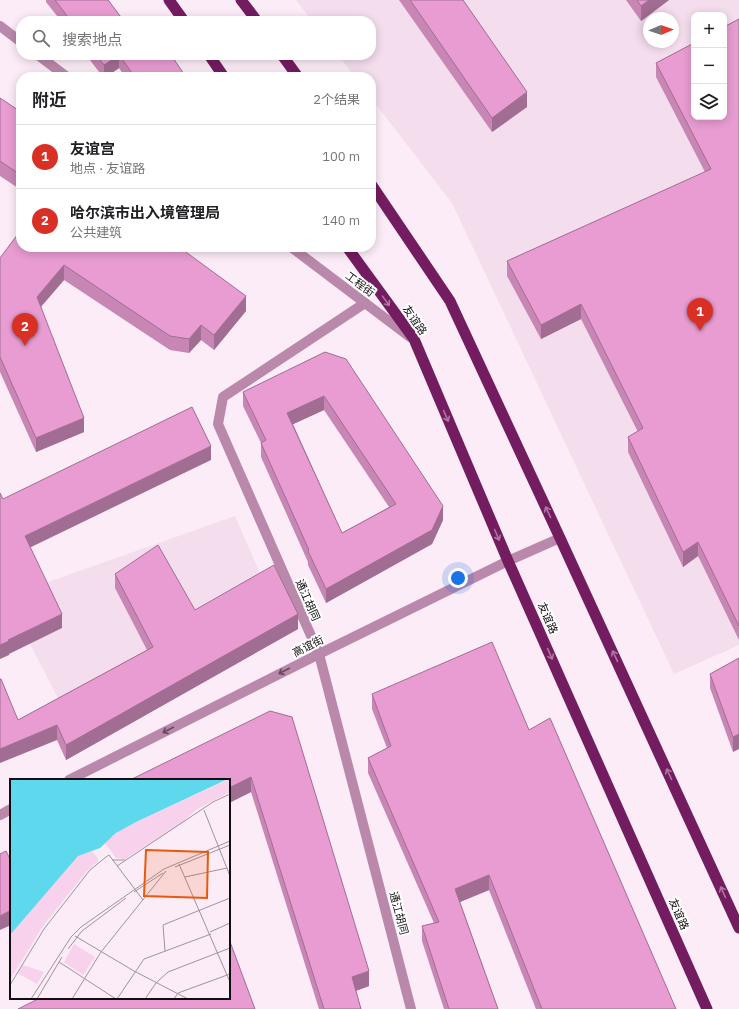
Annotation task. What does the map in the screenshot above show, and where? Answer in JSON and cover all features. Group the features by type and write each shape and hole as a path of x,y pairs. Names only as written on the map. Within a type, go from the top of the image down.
{"highway":[{"path":"169,0 180,16"},
{"path":"241,0 253,16"},
{"path":"212,60 221,72"},
{"path":"286,60 294,72"},
{"path":"376,191 450,301 739,928"},
{"name":"友谊路","path":"351,252 414,339 508,561 707,1009"}],"street":[{"path":"0,26 16,38"},
{"path":"45,60 60,72"},
{"name":"工程街","path":"298,252 414,339"},
{"name":"通江胡同","path":"365,303 223,397 218,424 319,654 411,1009"},
{"name":"高谊街","path":"71,779 319,654 508,561 560,538"},
{"path":"0,815 10,810"}],"shaded area":[{"path":"296,0 739,0 739,645 674,674 452,203 376,104 376,72 351,72 342,60 376,60 376,16 308,16"},
{"path":"235,516 286,633 83,747 6,597"}],"building":[{"path":"55,0 108,0 120,16 67,16"},
{"path":"410,0 463,0 527,92 492,118"},
{"path":"637,0 649,0 641,6"},
{"path":"739,19 739,626 698,542 683,552 628,437 643,428 581,304 541,325 507,261 711,169 656,63 691,45 691,120 727,120 727,25"},
{"path":"100,60 112,60 104,65"},
{"path":"123,60 174,60 183,72 131,72"},
{"path":"0,98 16,109 16,172 0,161"},
{"path":"16,237 16,252 186,252 246,296 214,335 201,325 189,339 170,336 64,265 37,297 84,418 36,438 0,357 0,258"},
{"path":"325,352 346,359 443,506 432,530 326,589 261,443 266,440 243,392","holes":["324,396 396,504 342,533 287,413"]},
{"path":"192,407 211,446 25,536 62,614 0,645 0,493 3,499"},
{"path":"158,545 195,610 274,565 298,614 66,745 57,725 0,749 0,679 18,720 153,647 115,574"},
{"path":"492,642 529,730 550,718 676,1009 542,1009 489,875 455,889 498,1009 449,1009 422,926 439,922 368,758 391,746 372,694"},
{"path":"739,658 739,734 733,737 710,674"},
{"path":"270,711 292,717 369,971 352,977 361,1009 324,1009 251,777 230,788 230,779 132,779"},
{"path":"6,851 10,859 10,911 0,916 0,854"},
{"path":"230,942 255,1009 18,1009 38,999 230,999"}],"place":[{"name":"友谊宫","path":"700,331"},
{"name":"哈尔滨市出入境管理局","path":"25,346"}]}
